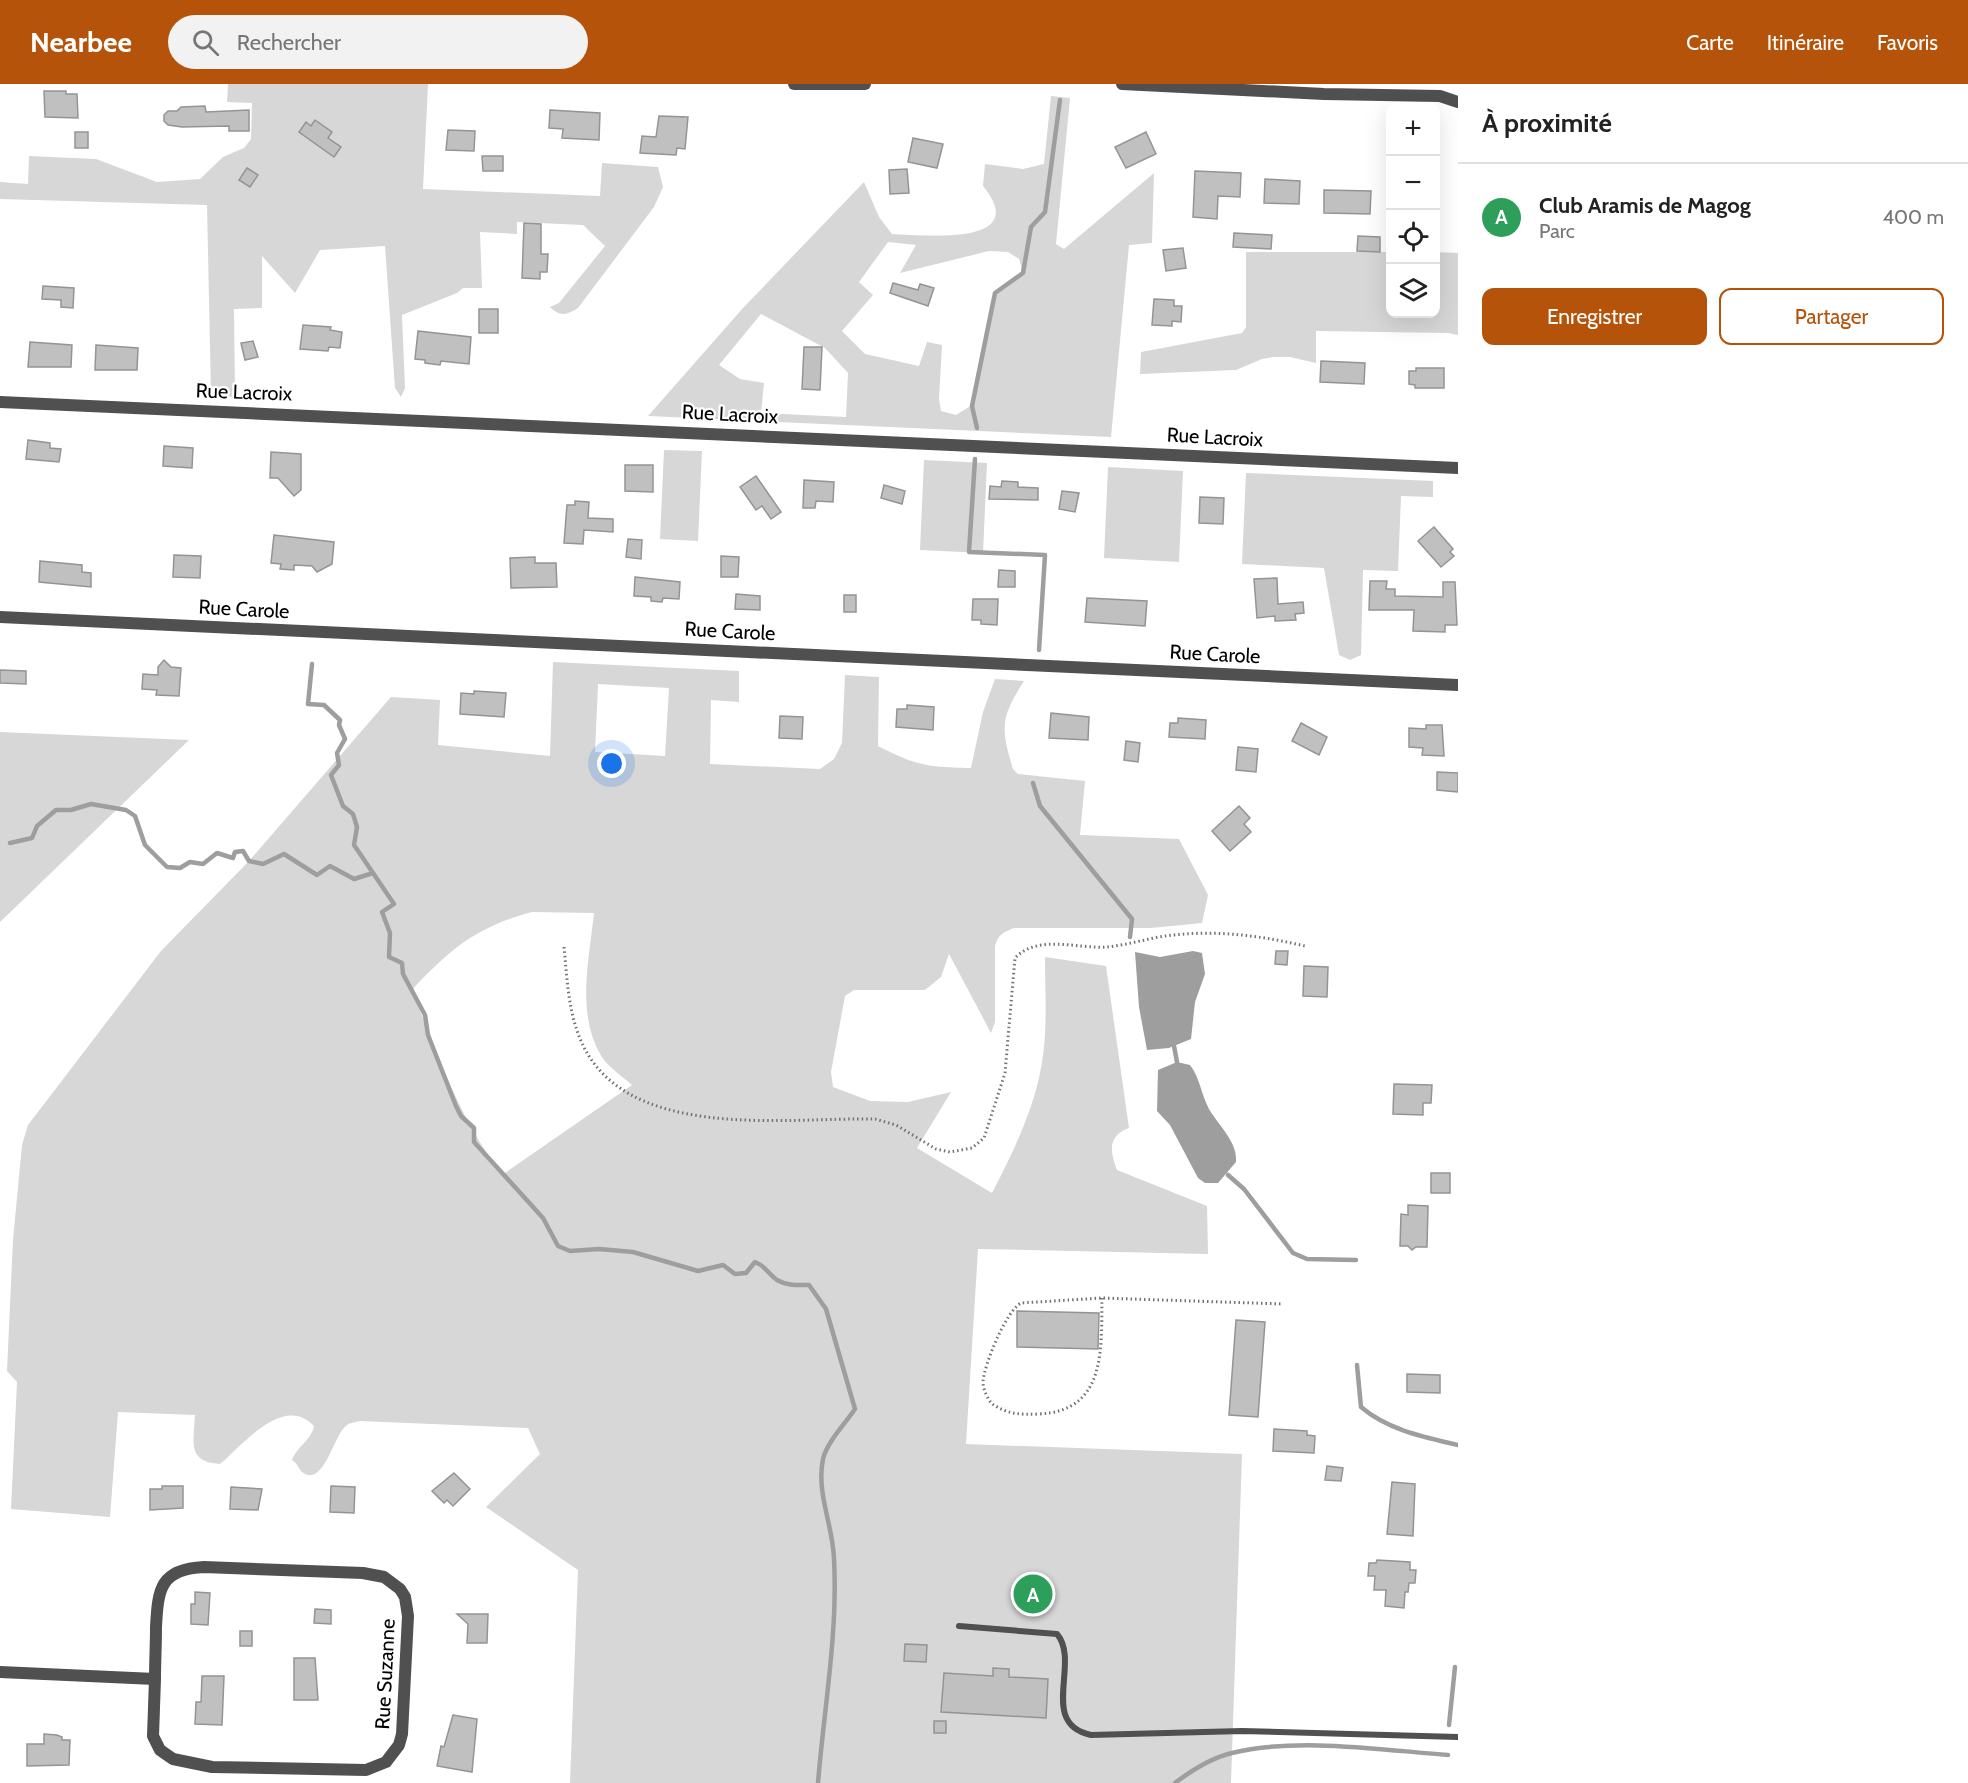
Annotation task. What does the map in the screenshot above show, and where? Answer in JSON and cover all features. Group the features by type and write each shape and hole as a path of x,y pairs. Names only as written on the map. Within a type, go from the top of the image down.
{"street":[{"path":"794,84 865,84"},
{"path":"1122,84 1324,94 1440,96 1458,102"},
{"name":"Rue Lacroix","path":"0,402 1458,468"},
{"name":"Rue Carole","path":"0,617 1458,685"},
{"name":"Rue Suzanne","path":"204,1567 363,1573 393,1582 405,1597 408,1616 402,1734 393,1754 376,1767 336,1771 212,1767 173,1759 160,1750 153,1736 154,1679 158,1596 165,1582 184,1569 204,1567"},
{"path":"0,1672 154,1679"}],"lane":[{"path":"959,1626 1057,1634 1063,1646 1065,1715 1073,1728 1081,1733 1091,1735 1242,1731 1458,1737"}],"path":[{"path":"564,947 570,1003 580,1038 599,1068 615,1084 644,1102 678,1112 729,1120 875,1119 896,1125 936,1149 950,1152 972,1148 984,1138 991,1120 1007,1055 1015,958 1022,950 1040,944 1105,947 1173,935 1202,933 1237,934 1305,946"},
{"path":"1102,1298 1098,1370 1092,1386 1081,1399 1066,1407 1036,1414 1012,1414 991,1403 983,1384 984,1371 1016,1305 1050,1299 1102,1298 1283,1304"}],"shaded area":[{"path":"228,84 428,84 423,189 600,196 602,163 658,167 663,187 654,207 578,308 567,313 560,314 550,307 559,303 605,246 583,225 517,222 517,234 480,232 482,288 463,288 457,293 402,315 405,388 401,397 395,388 385,246 320,250 295,293 262,256 262,308 234,309 235,397 211,395 207,205 0,199 0,182 28,184 29,156 96,159 157,182 200,179 223,157 244,148 251,139 252,103 227,102"},
{"path":"1051,96 1070,98 1056,244 1064,249 1154,173 1152,243 1129,245 1111,437 648,416 743,308 864,182 879,217 892,234 926,236 968,233 984,228 994,219 995,206 983,186 985,164 1023,169 1044,164","holes":["888,242 916,245 900,273 989,251 1008,252 1019,259 1023,273 995,293 972,405 956,415 941,411 939,399 942,345 927,342 919,366 865,354 842,331 873,295 859,282","761,314 825,348 848,373 846,417 761,413 764,383 740,379 719,365"]},
{"path":"1246,252 1386,252 1386,318 1440,318 1440,252 1458,253 1458,335 1316,331 1316,363 1290,357 1273,357 1236,370 1140,374 1141,352 1242,333 1246,327"},
{"path":"664,450 702,451 698,541 660,539"},
{"path":"924,460 987,463 983,553 920,550"},
{"path":"1108,467 1183,471 1179,562 1104,558"},
{"path":"1246,473 1433,481 1433,497 1401,496 1398,571 1363,570 1361,655 1350,660 1339,655 1324,568 1242,564"},
{"path":"553,662 739,671 739,702 711,700 710,764 820,769 834,759 842,743 845,675 879,677 878,746 903,758 923,764 956,768 971,768 983,712 995,679 1024,681 1011,704 1005,723 1006,743 1013,769 1018,774 1085,781 1080,835 1179,839 1208,895 1202,923 1151,928 1014,928 1007,931 999,937 995,946 995,1022 991,1033 949,954 941,977 925,990 854,990 845,996 831,1072 833,1087 870,1101 908,1102 951,1092 917,1148 992,1193 1021,1132 1033,1101 1041,1068 1045,1041 1045,957 1106,966 1129,1128 1117,1135 1112,1145 1117,1170 1207,1206 1208,1254 978,1249 966,1444 1242,1454 1231,1783 570,1783 578,1570 486,1507 540,1454 528,1428 360,1421 346,1426 322,1468 316,1474 309,1475 301,1471 292,1460 310,1436 314,1426 302,1417 289,1415 276,1419 251,1435 220,1464 202,1459 197,1454 194,1448 195,1415 118,1412 110,1517 11,1509 17,1382 7,1371 13,1240 22,1145 28,1125 161,951 249,861 391,697 440,700 438,745 550,756","holes":["598,684 669,688 665,756 595,752","532,912 594,913 586,989 590,1026 595,1044 604,1060 632,1085 502,1175 461,1109 412,990 439,962 466,941 480,932"]},
{"path":"0,732 189,740 0,922"},
{"path":"1193,951 1202,953 1205,974 1195,1002 1191,1039 1169,1048 1147,1050 1139,1007 1135,952 1160,957"},
{"path":"1177,1062 1190,1065 1209,1109 1234,1148 1236,1162 1218,1183 1205,1183 1198,1178 1170,1125 1157,1111 1158,1070"}],"building":[{"path":"44,91 66,91 66,94 77,94 78,118 45,117"},
{"path":"205,106 206,112 249,110 249,131 229,131 229,126 182,127 168,125 164,121 164,115 168,111 177,111 181,107"},
{"path":"550,110 600,113 599,140 562,138 563,129 549,128"},
{"path":"659,116 688,117 685,149 677,148 676,155 640,153 642,136 656,137"},
{"path":"315,120 332,132 328,138 341,147 334,157 299,132 306,122 311,126"},
{"path":"448,130 475,131 474,151 446,150"},
{"path":"75,132 88,132 88,148 75,148"},
{"path":"1146,132 1156,154 1126,168 1115,147"},
{"path":"913,138 943,144 937,168 908,162"},
{"path":"482,156 503,156 503,171 483,171"},
{"path":"247,168 258,175 250,187 239,180"},
{"path":"907,169 909,193 890,194 889,170"},
{"path":"1195,171 1241,173 1240,197 1218,196 1217,219 1193,217"},
{"path":"1265,179 1300,181 1299,204 1264,203"},
{"path":"1324,190 1371,191 1370,214 1324,213"},
{"path":"524,223 541,224 541,254 548,254 547,272 540,272 540,279 522,278"},
{"path":"1234,233 1272,235 1271,249 1233,247"},
{"path":"1358,236 1380,237 1380,252 1357,251"},
{"path":"1183,248 1186,268 1166,271 1163,250"},
{"path":"893,283 918,290 920,284 934,288 928,306 890,293"},
{"path":"43,286 74,288 73,308 61,307 61,300 42,299"},
{"path":"1154,299 1174,300 1174,306 1182,306 1181,322 1172,321 1172,326 1152,325"},
{"path":"479,309 498,309 498,333 479,333"},
{"path":"303,325 331,327 330,330 342,332 340,348 329,347 328,351 300,349"},
{"path":"418,331 471,337 469,364 441,361 440,365 415,359"},
{"path":"253,341 258,357 245,360 241,343"},
{"path":"30,342 72,345 71,367 28,367"},
{"path":"96,345 138,348 137,370 95,370"},
{"path":"804,347 822,347 820,390 802,389"},
{"path":"1321,361 1365,363 1364,384 1320,382"},
{"path":"1416,368 1444,368 1444,388 1415,388 1415,385 1409,384 1409,371 1416,371"},
{"path":"28,440 50,443 50,448 61,449 59,462 26,459"},
{"path":"164,446 193,448 192,468 163,466"},
{"path":"271,452 301,454 301,490 294,496 278,478 270,478"},
{"path":"625,465 653,465 653,492 625,491"},
{"path":"756,476 781,512 771,519 762,506 756,510 740,487"},
{"path":"804,480 834,482 833,502 816,501 815,508 803,508"},
{"path":"1002,481 1018,482 1018,487 1038,488 1038,500 989,499 990,486 1001,487"},
{"path":"884,485 905,491 902,504 881,498"},
{"path":"1062,491 1079,493 1075,512 1059,509"},
{"path":"1200,497 1224,498 1223,524 1199,523"},
{"path":"575,501 589,502 588,518 613,519 613,532 584,530 583,544 564,543 567,505 575,505"},
{"path":"1434,527 1453,549 1450,552 1454,556 1441,567 1418,541"},
{"path":"274,535 334,542 332,564 317,572 312,566 294,565 294,570 280,569 281,564 271,563"},
{"path":"628,539 642,540 641,559 626,557"},
{"path":"174,555 201,556 200,578 173,577"},
{"path":"721,556 739,557 738,577 721,577"},
{"path":"535,557 535,563 556,563 557,587 511,588 510,558"},
{"path":"40,561 82,565 82,572 91,573 91,587 39,582"},
{"path":"999,570 1015,571 1015,587 998,587"},
{"path":"635,577 680,582 679,599 663,598 662,602 651,601 651,597 634,596"},
{"path":"1277,578 1278,604 1303,602 1304,613 1295,614 1296,620 1275,621 1275,616 1257,618 1254,579"},
{"path":"1370,581 1387,581 1386,589 1395,589 1395,596 1443,597 1443,582 1455,582 1457,625 1445,625 1445,632 1413,631 1414,610 1369,610"},
{"path":"736,594 760,596 760,610 735,609"},
{"path":"844,595 856,595 856,612 844,612"},
{"path":"1087,598 1147,601 1145,626 1085,622"},
{"path":"973,599 998,599 997,625 981,624 981,620 972,620"},
{"path":"164,660 171,667 181,668 179,696 156,695 157,690 142,689 143,674 158,675 158,667"},
{"path":"0,670 26,671 26,684 0,683"},
{"path":"474,691 506,693 504,717 460,714 461,693 474,694"},
{"path":"907,705 934,707 933,730 896,727 897,709 907,709"},
{"path":"1051,713 1089,717 1088,740 1049,738"},
{"path":"780,716 803,717 802,739 779,738"},
{"path":"1178,718 1206,720 1205,739 1169,737 1170,723 1178,723"},
{"path":"1301,723 1327,737 1319,755 1292,741"},
{"path":"1426,725 1442,725 1444,756 1422,755 1423,748 1409,747 1409,728 1426,729"},
{"path":"1126,741 1140,743 1138,762 1124,760"},
{"path":"1238,747 1258,749 1256,772 1236,770"},
{"path":"1437,772 1458,773 1458,792 1437,790"},
{"path":"1239,806 1250,818 1244,824 1251,832 1230,851 1212,831"},
{"path":"1276,951 1288,951 1287,965 1275,964"},
{"path":"1304,966 1328,967 1327,997 1303,996"},
{"path":"1394,1084 1432,1085 1431,1103 1423,1103 1423,1115 1393,1114"},
{"path":"1431,1173 1450,1173 1450,1193 1431,1193"},
{"path":"1408,1205 1428,1206 1427,1247 1416,1247 1412,1250 1408,1246 1400,1246 1401,1214 1408,1215"},
{"path":"1017,1311 1099,1313 1098,1349 1017,1347"},
{"path":"1236,1320 1265,1322 1258,1417 1229,1415"},
{"path":"1407,1374 1440,1375 1440,1393 1407,1392"},
{"path":"1274,1429 1307,1431 1307,1435 1315,1436 1314,1453 1273,1451"},
{"path":"1327,1466 1343,1468 1341,1481 1325,1480"},
{"path":"454,1473 470,1489 453,1506 447,1500 444,1503 432,1491"},
{"path":"1392,1482 1415,1484 1413,1536 1387,1534"},
{"path":"162,1486 183,1486 183,1508 150,1510 150,1489 162,1489"},
{"path":"331,1486 355,1487 354,1513 330,1512"},
{"path":"231,1487 262,1489 258,1510 230,1509"},
{"path":"1377,1560 1410,1562 1410,1570 1416,1570 1415,1583 1409,1583 1408,1592 1405,1592 1404,1608 1385,1606 1386,1590 1374,1590 1375,1576 1368,1576 1369,1563 1376,1563"},
{"path":"195,1592 210,1593 208,1625 191,1624 191,1604 195,1604"},
{"path":"315,1609 331,1610 331,1624 314,1623"},
{"path":"457,1614 488,1614 487,1643 467,1643 468,1624"},
{"path":"240,1631 252,1631 252,1646 240,1646"},
{"path":"905,1644 927,1645 926,1662 904,1661"},
{"path":"294,1658 315,1658 318,1700 294,1700"},
{"path":"993,1668 1009,1669 1009,1677 1048,1679 1046,1718 941,1712 944,1673 993,1676"},
{"path":"202,1676 224,1676 222,1725 195,1724 196,1702 201,1702"},
{"path":"453,1715 477,1719 472,1772 437,1766 441,1746 444,1747"},
{"path":"934,1721 946,1721 946,1733 934,1733"},
{"path":"44,1734 57,1735 62,1737 62,1740 70,1740 69,1765 27,1766 27,1744 44,1744"}],"waterway":[{"path":"977,428 972,406 995,293 1023,273 1031,227 1045,212 1060,100"},
{"path":"975,459 969,552 1045,555 1039,650"},
{"path":"312,664 308,704 324,705 340,720 339,725 345,739 337,753 339,765 331,775 343,806 353,814 357,827 354,845 373,873"},
{"path":"1033,783 1040,806 1132,919 1130,937"},
{"path":"10,843 32,838 37,826 56,810 71,810 91,804 126,810 135,816 145,845 167,867 180,868 190,862 203,864 217,853 233,858 235,852 243,851 249,861 263,864 284,854 317,875 330,866 354,879 373,873 394,904 382,912 390,933 389,957 402,963 403,974 425,1015 428,1035 456,1106 461,1116 474,1128 474,1142 543,1218 558,1246 570,1251 599,1249 633,1252 698,1271 723,1265 735,1274 746,1273 755,1262 781,1282 809,1285 826,1309 855,1409 828,1446 821,1472 823,1497 833,1546 835,1587 832,1643 818,1783"},
{"path":"1174,1046 1177,1062"},
{"path":"1228,1175 1244,1189 1293,1253 1307,1259 1356,1260"},
{"path":"1357,1365 1361,1407 1395,1427 1419,1436 1458,1445"},
{"path":"1449,1725 1455,1667"},
{"path":"1175,1783 1209,1761 1257,1748 1339,1746 1448,1755"}],"place":[{"name":"Club Aramis de Magog","path":"1033,1594"}]}
